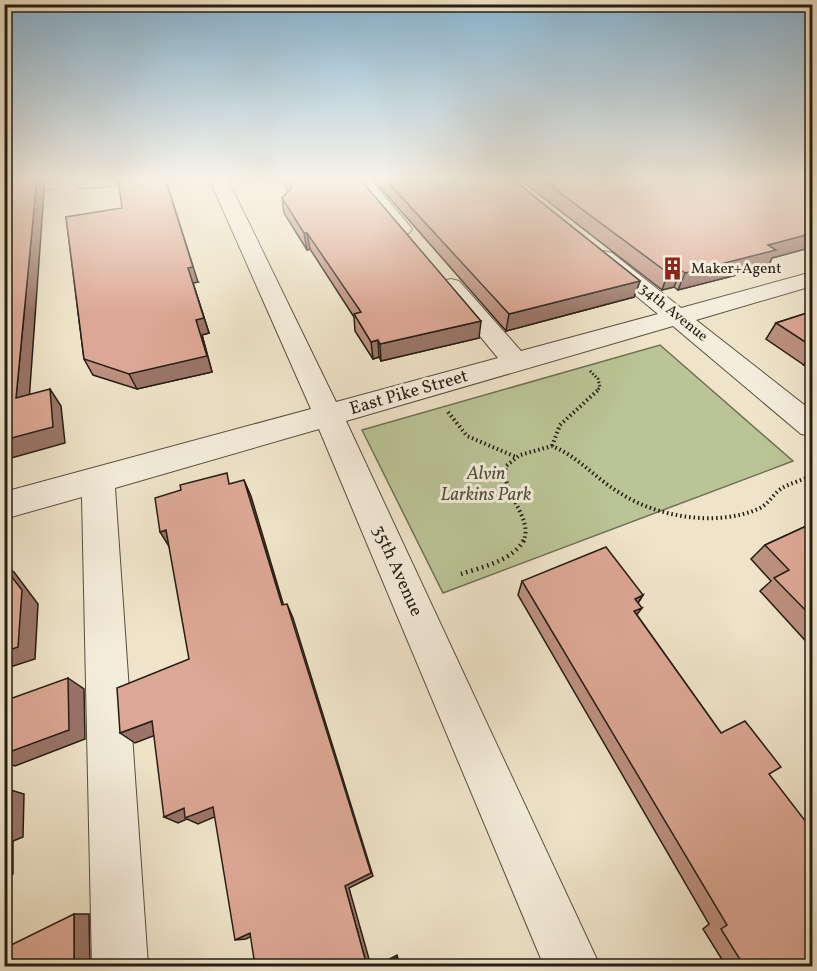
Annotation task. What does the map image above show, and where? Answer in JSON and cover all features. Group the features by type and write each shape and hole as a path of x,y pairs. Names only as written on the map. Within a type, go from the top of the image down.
{"street":[{"name":"35th Avenue","path":"239,223 328,415 572,966"},
{"path":"398,223 415,244"},
{"name":"34th Avenue","path":"586,243 813,426"},
{"path":"438,271 516,362"},
{"name":"East Pike Street","path":"4,506 813,279"},
{"path":"99,480 120,966"}],"path":[{"path":"552,446 555,433 567,416 596,394 600,387 598,379 588,369"},
{"path":"447,410 467,436 516,457"},
{"path":"461,574 503,558 518,549 525,541 527,530 522,515 503,477 507,464 516,457 552,446 579,459 608,486 626,497 651,509 671,514 727,517 743,514 761,508 781,489 813,476"}],"green space":[{"name":"Alvin Larkins Park","path":"660,345 793,461 443,593 362,430"}],"building":[{"path":"4,223 33,223 16,398 50,389 53,427 4,440"},
{"path":"67,223 179,223 193,267 188,268 204,318 196,320 207,356 129,374 84,359"},
{"path":"298,223 398,223 481,321 380,344 378,340 371,342 354,314 361,312 307,233 304,233"},
{"path":"426,223 568,223 640,281 509,314"},
{"path":"601,223 813,223 813,233 768,245 776,250 685,273 681,270 668,273"},
{"path":"813,311 813,347 776,323"},
{"path":"227,473 229,484 244,480 282,605 287,604 371,873 345,886 367,966 255,966 250,933 235,940 213,807 185,818 184,808 164,817 152,721 120,733 117,688 189,659 166,530 160,532 155,498 181,490 180,485"},
{"path":"813,523 813,618 774,578 789,570 765,545"},
{"path":"606,547 643,595 635,599 642,608 634,611 721,733 745,721 781,767 769,774 813,831 813,966 744,966 721,929 727,925 522,581"},
{"path":"4,567 22,590 18,647 4,652"},
{"path":"68,678 69,730 4,754 4,701"},
{"path":"74,914 74,966 5,966 5,948"},
{"path":"396,957 399,966 380,966"}],"place":[{"name":"Maker+Agent","path":"673,269"}]}
